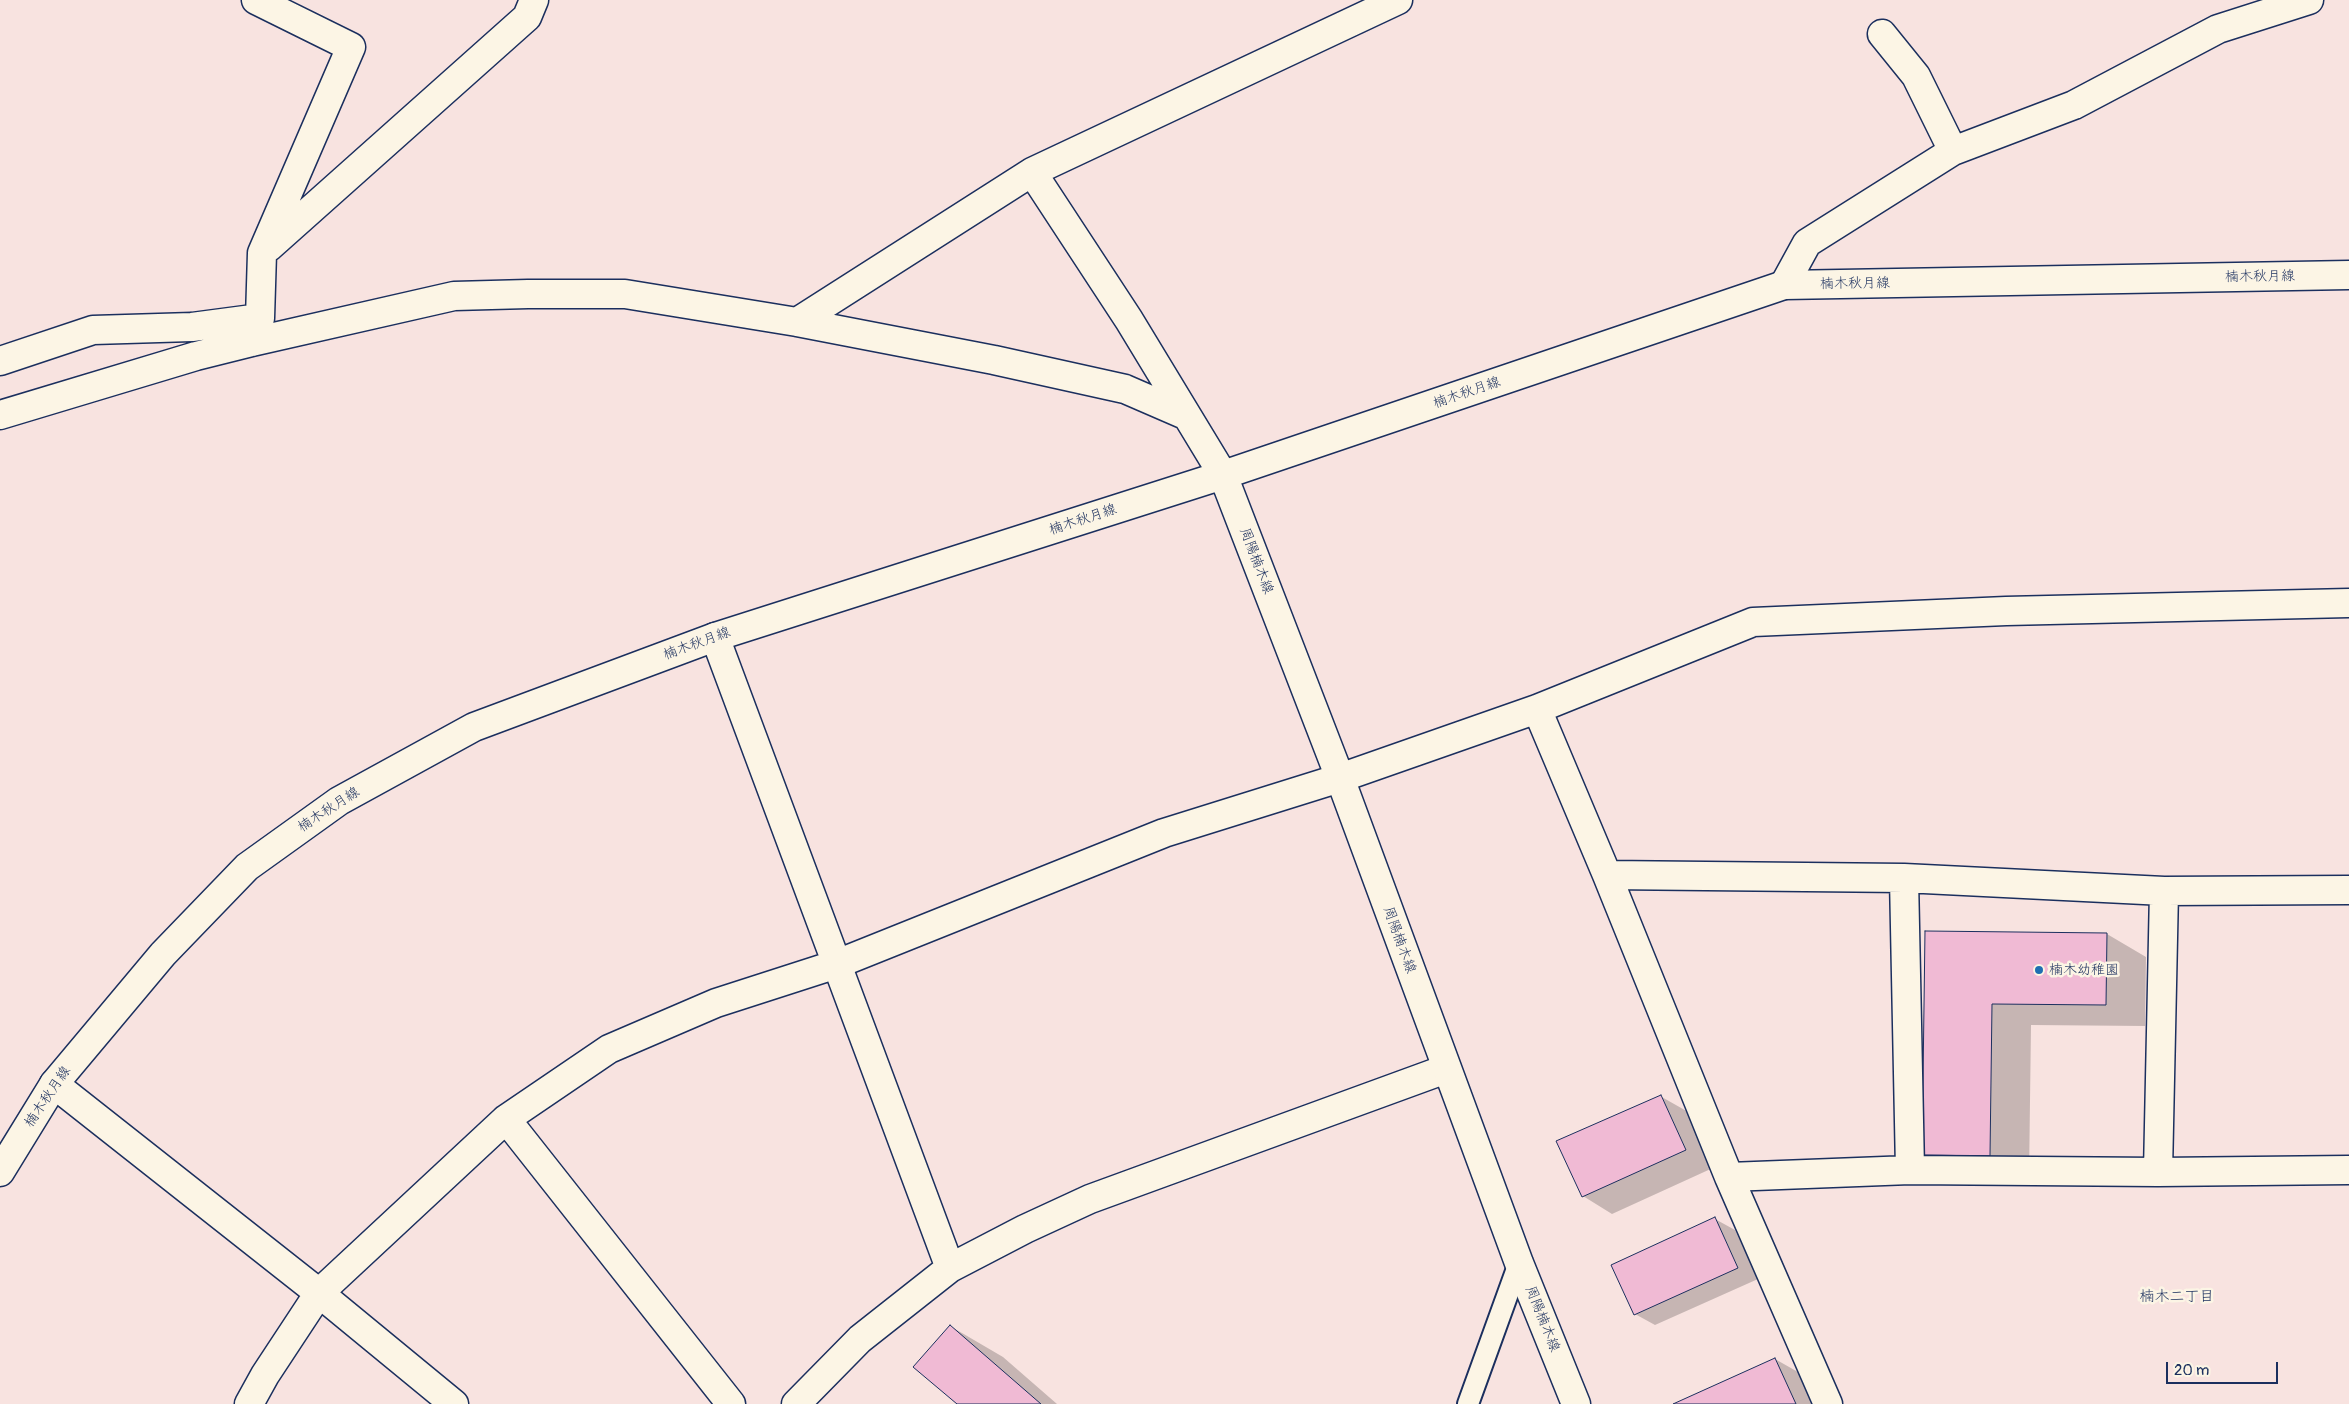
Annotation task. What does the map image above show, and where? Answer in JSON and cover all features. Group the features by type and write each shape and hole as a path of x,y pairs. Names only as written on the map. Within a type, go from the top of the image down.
{"street":[{"path":"256,0 352,47 262,253 256,330"},
{"path":"262,253 527,17 534,0"},
{"path":"797,322 1032,172 1398,0"},
{"path":"1784,286 1807,243 1953,150 2074,105 2218,29 2309,0"},
{"path":"1882,34 1916,76 1953,150"},
{"name":"周陽楠木線","path":"1032,172 1129,320 1223,475 1340,778 1519,1263 1576,1404"},
{"name":"楠木秋月線","path":"0,1172 54,1084 163,954 247,867 339,801 474,727 715,637 1223,475 1784,286 2349,276"},
{"path":"0,361 93,330 192,327 256,330 463,296 625,294 797,322 994,360 1125,389 1185,415"},
{"path":"0,415 196,356 256,330"},
{"path":"249,1404 265,1375 319,1293 506,1119 609,1049 716,1003 837,964 1164,833 1340,778 1537,709 1753,622 2006,611 2349,603"},
{"path":"715,637 950,1268"},
{"path":"1537,709 1607,875 1729,1177 1828,1404"},
{"path":"1607,875 1904,878 2164,891 2349,890"},
{"path":"1904,878 1910,1170"},
{"path":"2158,1172 2164,891"},
{"path":"796,1404 860,1338 950,1268 1090,1199 1446,1069"},
{"path":"54,1084 319,1293 454,1404"},
{"path":"506,1119 730,1404"},
{"path":"1729,1177 1910,1170 2158,1172 2349,1170"}],"lane":[{"path":"1468,1404 1519,1263"}],"building":[{"path":"1925,931 2107,933 2106,1005 1992,1004 1990,1156 1922,1155"},
{"path":"1661,1095 1686,1150 1582,1197 1556,1141"},
{"path":"1715,1217 1738,1268 1634,1315 1611,1265"},
{"path":"950,1325 1041,1404 957,1404 913,1367"},
{"path":"1775,1358 1796,1404 1673,1404"}],"place":[{"name":"楠木幼稚園","path":"2039,970"}],"district":[{"name":"楠木二丁目","path":"2177,1297"}]}
